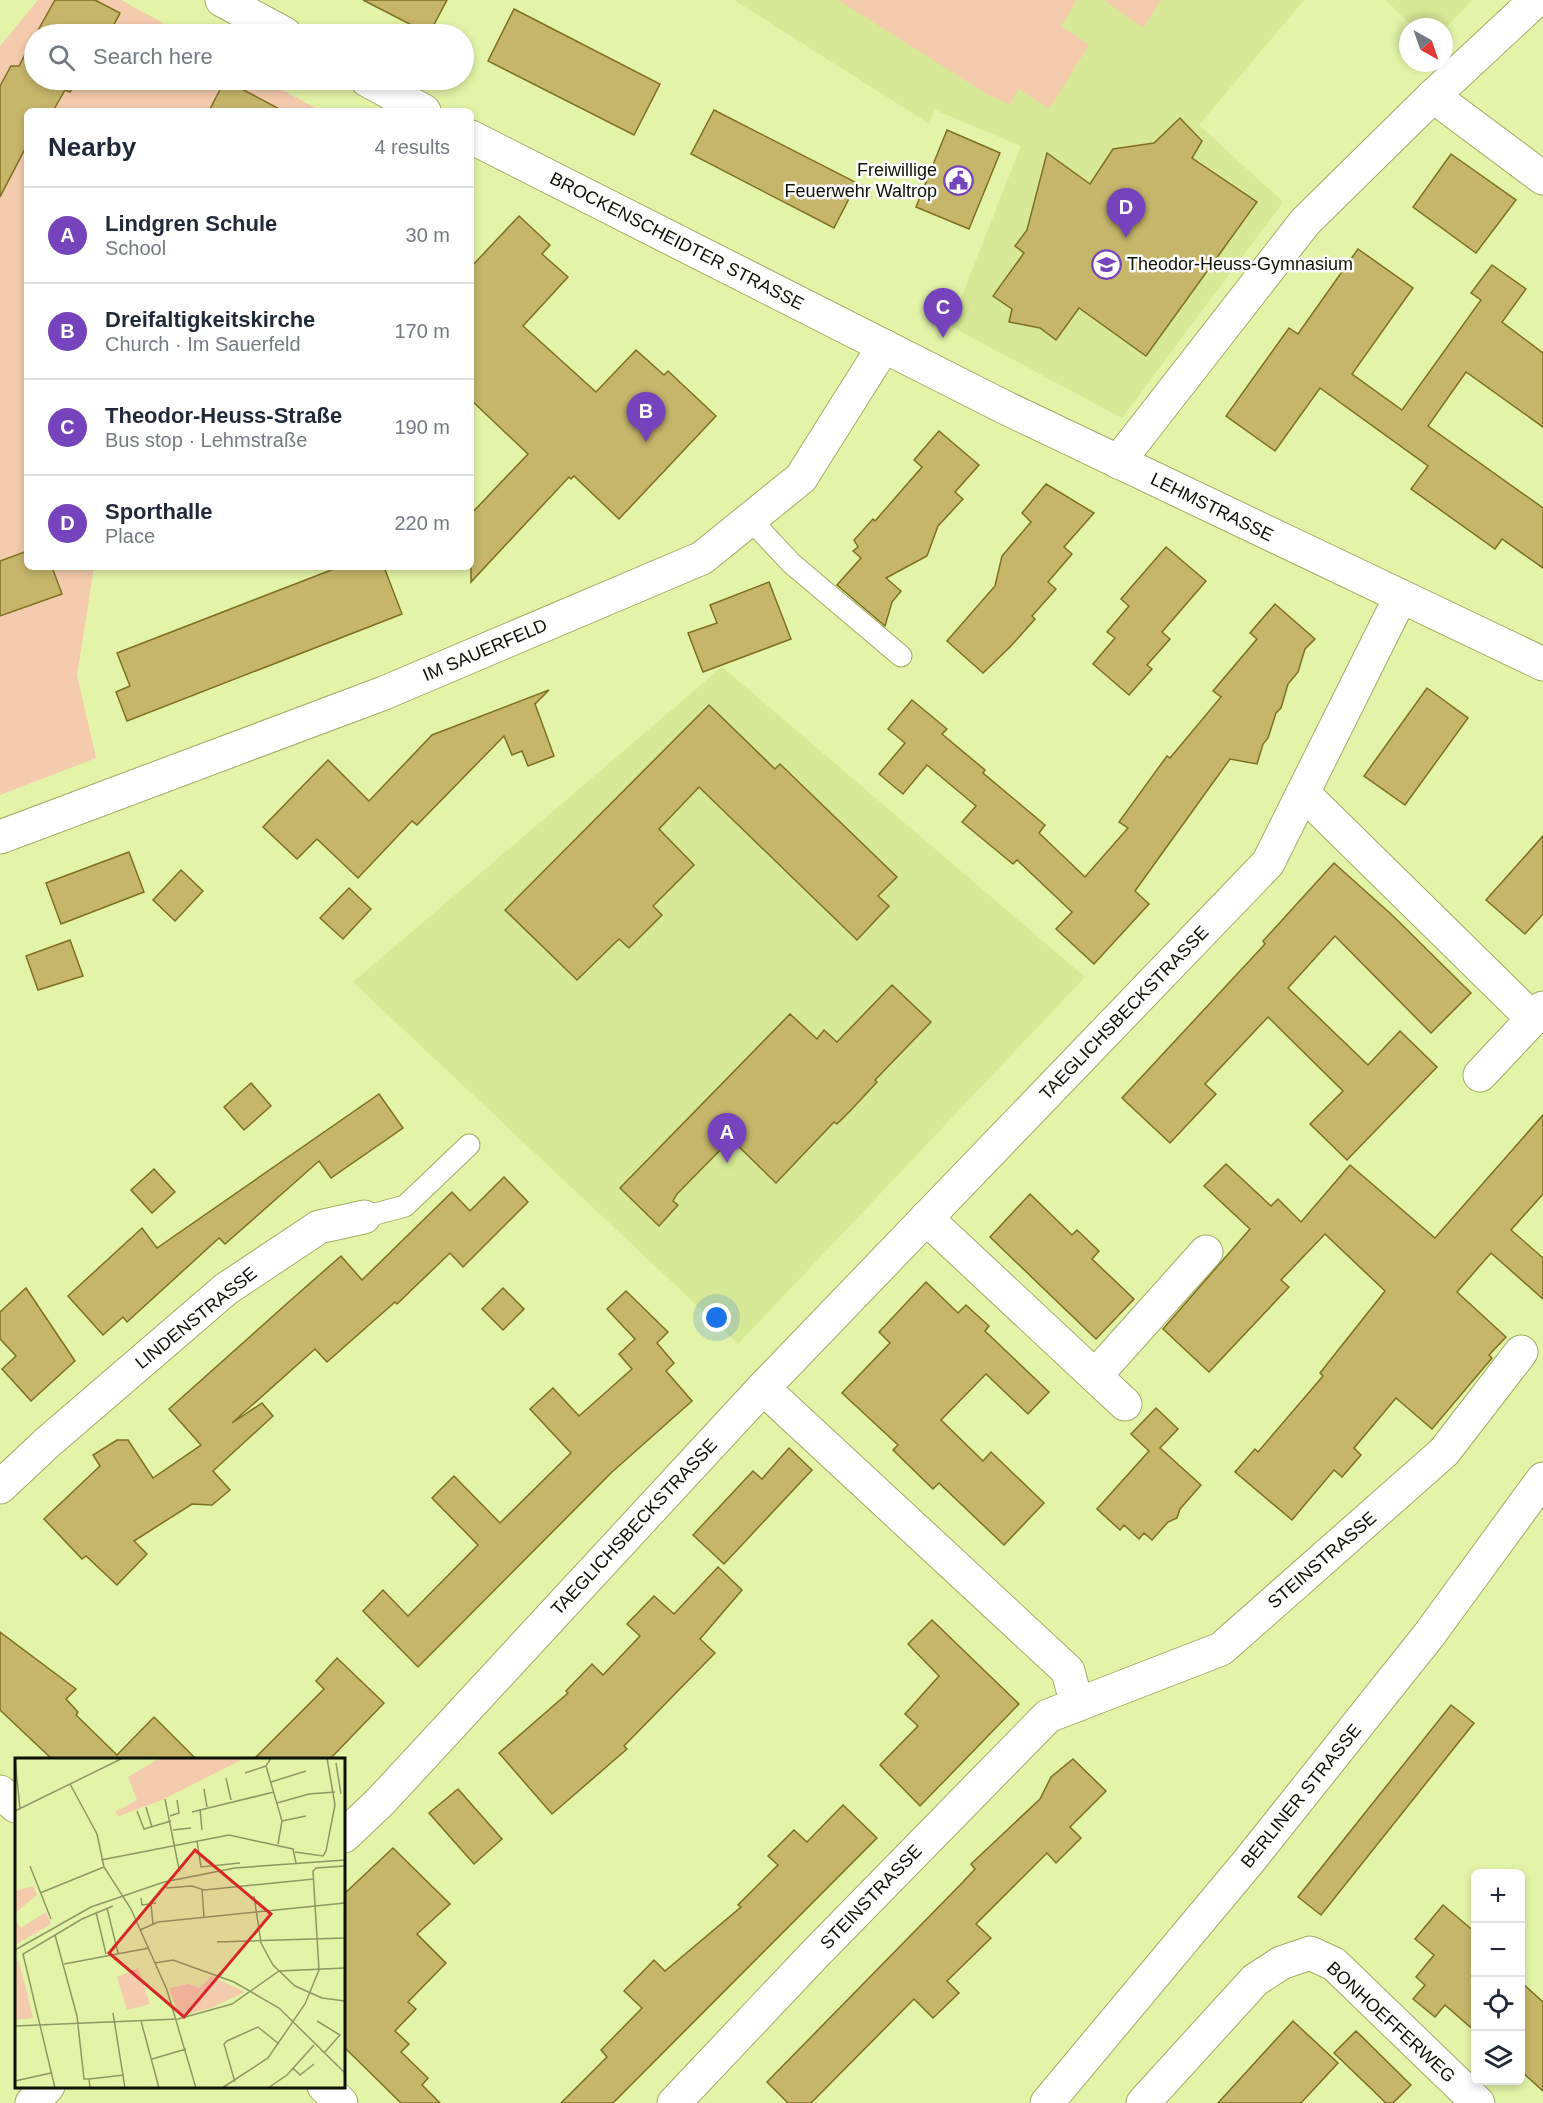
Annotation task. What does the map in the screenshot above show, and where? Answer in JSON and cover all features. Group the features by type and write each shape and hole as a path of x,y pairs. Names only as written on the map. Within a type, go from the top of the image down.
{"street":[{"path":"222,0 266,24"},
{"path":"1118,462 1305,222 1433,96 1536,0"},
{"path":"385,90 418,108"},
{"path":"1433,96 1543,178"},
{"name":"BROCKENSCHEIDTER STRASSE","path":"474,139 884,346"},
{"name":"LEHMSTRASSE","path":"884,346 1118,462 1543,664"},
{"name":"IM SAUERFELD","path":"0,837 384,693 702,558 801,478 884,346"},
{"name":"TAEGLICHSBECKSTRASSE","path":"345,1835 380,1802 763,1388 1268,863 1400,598"},
{"path":"1303,793 1538,1013 1480,1075"},
{"name":"LINDENSTRASSE","path":"0,1487 48,1442 226,1289 319,1227 364,1217"},
{"path":"926,1218 1125,1404"},
{"path":"1095,1376 1206,1252"},
{"name":"STEINSTRASSE","path":"674,2103 822,1947 1048,1716 1221,1649 1444,1452 1521,1352"},
{"path":"763,1388 1068,1671 1077,1705"},
{"name":"BERLINER STRASSE","path":"1047,2103 1249,1861 1407,1663 1543,1479"},
{"path":"0,1792 15,1805"},
{"name":"BONHOEFFERWEG","path":"1143,2103 1255,1980 1281,1963 1310,1953 1334,1964 1478,2103"},
{"path":"32,2103 46,2088"},
{"path":"326,2088 341,2103"}],"lane":[{"path":"750,519 791,563 901,656"},
{"name":"LINDENSTRASSE","path":"364,1217 405,1206 469,1145"}],"shaded area":[{"path":"38,0 121,0 165,24 24,24 24,90 282,90 315,108 24,108 24,570 94,570 77,675 96,758 0,795 0,46"},
{"name":"Theodor-Heuss-Gymnasium","path":"734,0 1304,0 1199,125 1283,202 1122,418 950,326 1021,146 935,110 928,123"},
{"path":"838,0 1077,0 1061,26 1089,45 1049,109 1019,89 1010,104 990,96"},
{"path":"1104,0 1161,0 1143,28"},
{"path":"1386,0 1472,0 1453,20 1453,18 1404,18"},
{"path":"722,667 1085,977 738,1344 353,982"}],"building":[{"path":"55,0 95,0 120,13 114,24 42,24"},
{"path":"363,0 447,0 434,24 410,24"},
{"path":"514,9 660,84 634,135 488,61"},
{"path":"24,56 24,90 65,90 55,108 24,108 24,151 0,197 0,86 11,66 19,66"},
{"path":"220,90 244,90 277,108 211,108"},
{"path":"714,110 857,183 834,228 691,154"},
{"path":"1180,118 1202,141 1192,158 1257,202 1146,356 1079,308 1056,340 1040,328 1009,322 1012,309 993,296 1024,253 1015,246 1027,230 1047,153 1090,184 1113,149 1154,143"},
{"name":"Freiwillige Feuerwehr Waltrop","path":"947,130 1000,153 969,229 916,207"},
{"path":"1451,154 1516,200 1476,253 1413,207"},
{"path":"519,216 550,245 542,254 568,277 523,326 596,392 636,350 664,375 668,371 716,416 619,519 574,476 571,479 569,477 471,582 471,570 474,570 474,511 528,454 474,403 474,264"},
{"path":"1358,249 1413,288 1352,374 1402,410 1481,300 1471,293 1492,265 1526,289 1502,322 1543,353 1543,427 1466,372 1428,426 1543,508 1543,568 1502,539 1495,549 1411,489 1428,466 1320,388 1275,451 1226,416 1289,328 1298,334"},
{"path":"939,431 979,465 955,492 963,499 938,526 927,556 886,578 901,591 892,602 885,626 837,585 861,558 853,551 858,547 854,540 873,519 875,521 922,467 914,460"},
{"path":"1046,484 1094,513 1064,547 1072,554 1048,582 1056,589 1032,616 1035,619 983,673 947,641 995,586 1002,556 1031,522 1022,513"},
{"path":"1166,547 1206,581 1162,632 1170,639 1147,665 1152,669 1129,695 1093,664 1115,638 1107,632 1129,606 1121,599"},
{"path":"24,552 24,570 53,570 62,594 0,616 0,561"},
{"path":"331,570 385,570 402,614 127,721 116,692 130,686 117,653"},
{"path":"769,582 791,639 703,672 688,633 717,623 710,605"},
{"path":"1275,604 1315,639 1305,649 1298,672 1288,684 1281,708 1276,713 1257,764 1230,759 1135,891 1149,904 1094,964 1056,929 1072,912 1017,860 1013,864 962,822 976,806 927,765 903,794 879,774 905,743 888,729 912,700 947,729 942,734 985,770 983,773 1045,825 1039,833 1085,877 1128,828 1119,822 1167,756 1170,758 1221,697 1213,691 1257,639 1250,633"},
{"path":"1427,688 1468,718 1405,805 1364,776"},
{"path":"549,690 535,704 554,756 528,766 522,751 512,755 504,736 417,825 412,821 358,878 317,839 297,859 263,827 328,760 369,801 432,735"},
{"path":"709,705 775,769 780,764 897,877 878,896 889,906 857,940 699,787 659,829 694,865 653,906 662,915 629,948 619,939 577,980 505,910"},
{"path":"1543,836 1543,914 1525,934 1486,900"},
{"path":"129,852 144,892 61,924 46,883"},
{"path":"1334,863 1392,915 1471,993 1431,1033 1335,936 1288,988 1368,1065 1400,1031 1437,1067 1347,1160 1310,1124 1343,1091 1268,1017 1205,1084 1216,1094 1170,1143 1122,1098 1265,944 1263,941"},
{"path":"181,870 203,891 175,921 153,900"},
{"path":"349,888 371,909 343,939 320,918"},
{"path":"70,940 83,976 38,990 26,956"},
{"path":"892,985 931,1022 875,1080 877,1082 852,1109 837,1124 834,1122 776,1183 731,1139 677,1194 673,1201 678,1205 659,1226 620,1188 790,1014 817,1039 824,1030 837,1042"},
{"path":"251,1083 271,1106 244,1130 224,1107"},
{"path":"379,1094 403,1128 331,1178 319,1161 225,1244 219,1238 127,1322 123,1317 103,1335 68,1296 142,1228 157,1248"},
{"path":"1543,1115 1543,1194 1511,1230 1543,1258 1543,1299 1491,1253 1457,1292 1506,1337 1489,1355 1492,1358 1432,1429 1396,1398 1354,1448 1361,1455 1342,1477 1334,1470 1292,1520 1235,1472 1255,1449 1258,1452 1323,1376 1320,1373 1385,1291 1325,1234 1281,1280 1289,1287 1209,1372 1163,1329 1250,1229 1204,1186 1226,1164 1271,1206 1278,1199 1301,1222 1350,1165 1435,1238"},
{"path":"154,1169 175,1192 152,1213 131,1190"},
{"path":"504,1177 528,1202 463,1267 450,1253 397,1304 395,1302 327,1362 315,1349 232,1423 262,1403 273,1416 213,1471 230,1490 212,1505 192,1504 134,1541 147,1554 117,1585 86,1556 82,1559 44,1519 100,1466 93,1455 117,1440 128,1440 153,1478 201,1445 169,1409 292,1299 341,1256 362,1280 452,1192 470,1211"},
{"path":"1030,1194 1072,1235 1077,1230 1099,1251 1092,1259 1134,1299 1096,1339 990,1237"},
{"path":"926,1282 958,1313 966,1305 989,1326 985,1331 1049,1392 1028,1414 986,1374 941,1420 983,1461 991,1452 1044,1503 1004,1545 939,1483 933,1489 893,1450 898,1445 842,1393 890,1343 879,1332"},
{"path":"26,1288 75,1361 31,1401 2,1369 16,1356 0,1339 0,1312"},
{"path":"503,1288 524,1309 503,1330 482,1309"},
{"path":"626,1291 668,1332 657,1343 674,1363 666,1371 692,1401 612,1472 418,1667 363,1611 383,1590 408,1616 478,1545 432,1498 454,1476 500,1523 571,1453 530,1409 553,1388 579,1416 632,1369 619,1354 635,1339 607,1309"},
{"path":"1156,1408 1178,1429 1160,1448 1201,1485 1180,1509 1177,1518 1168,1522 1152,1540 1144,1533 1139,1539 1124,1525 1120,1530 1097,1509 1149,1451 1131,1434"},
{"path":"789,1448 812,1470 724,1564 693,1535 753,1471 762,1479"},
{"path":"718,1567 742,1590 700,1639 715,1653 624,1746 627,1749 552,1814 499,1753 568,1693 566,1691 592,1664 603,1675 640,1636 627,1624 654,1596 674,1614"},
{"path":"932,1620 1019,1704 920,1806 880,1765 918,1726 905,1714 939,1676 908,1644"},
{"path":"0,1632 76,1689 66,1699 78,1712 76,1715 117,1755 154,1717 195,1758 51,1758 0,1710"},
{"path":"337,1658 384,1703 331,1758 255,1758 324,1689 316,1681"},
{"path":"1451,1705 1474,1723 1321,1915 1298,1897"},
{"path":"1073,1759 1106,1791 1070,1827 1081,1838 1056,1863 1047,1853 976,1924 991,1938 947,1981 959,1993 933,2018 914,1999 811,2103 788,2103 767,2082 962,1883 975,1869 971,1864 1040,1799 1051,1777"},
{"path":"458,1789 502,1839 474,1864 429,1813"},
{"path":"843,1805 877,1838 613,2103 561,2103 607,2057 601,2050 642,2008 624,1991 654,1960 665,1971 741,1907 738,1905 778,1865 768,1856 794,1830 807,1842"},
{"path":"393,1848 450,1904 417,1934 446,1963 408,2002 416,2009 395,2031 409,2044 401,2052 428,2078 422,2085 440,2103 401,2103 345,2048 345,1893"},
{"path":"1443,1905 1471,1929 1471,2028 1445,2005 1435,2017 1413,1999 1425,1985 1416,1977 1434,1955 1415,1939"},
{"path":"1525,1986 1543,2002 1543,2091 1525,2075"},
{"path":"1293,2021 1338,2063 1301,2103 1218,2103"},
{"path":"1356,2031 1411,2085 1393,2103 1386,2103 1334,2053"}],"place":[{"name":"Freiwillige Feuerwehr Waltrop","path":"958,180"},
{"name":"Sporthalle","path":"1126,238"},
{"name":"Theodor-Heuss-Gymnasium","path":"1106,264"},
{"name":"Theodor-Heuss-Straße","path":"943,338"},
{"name":"Dreifaltigkeitskirche","path":"646,442"},
{"name":"Lindgren Schule","path":"727,1163"}]}
